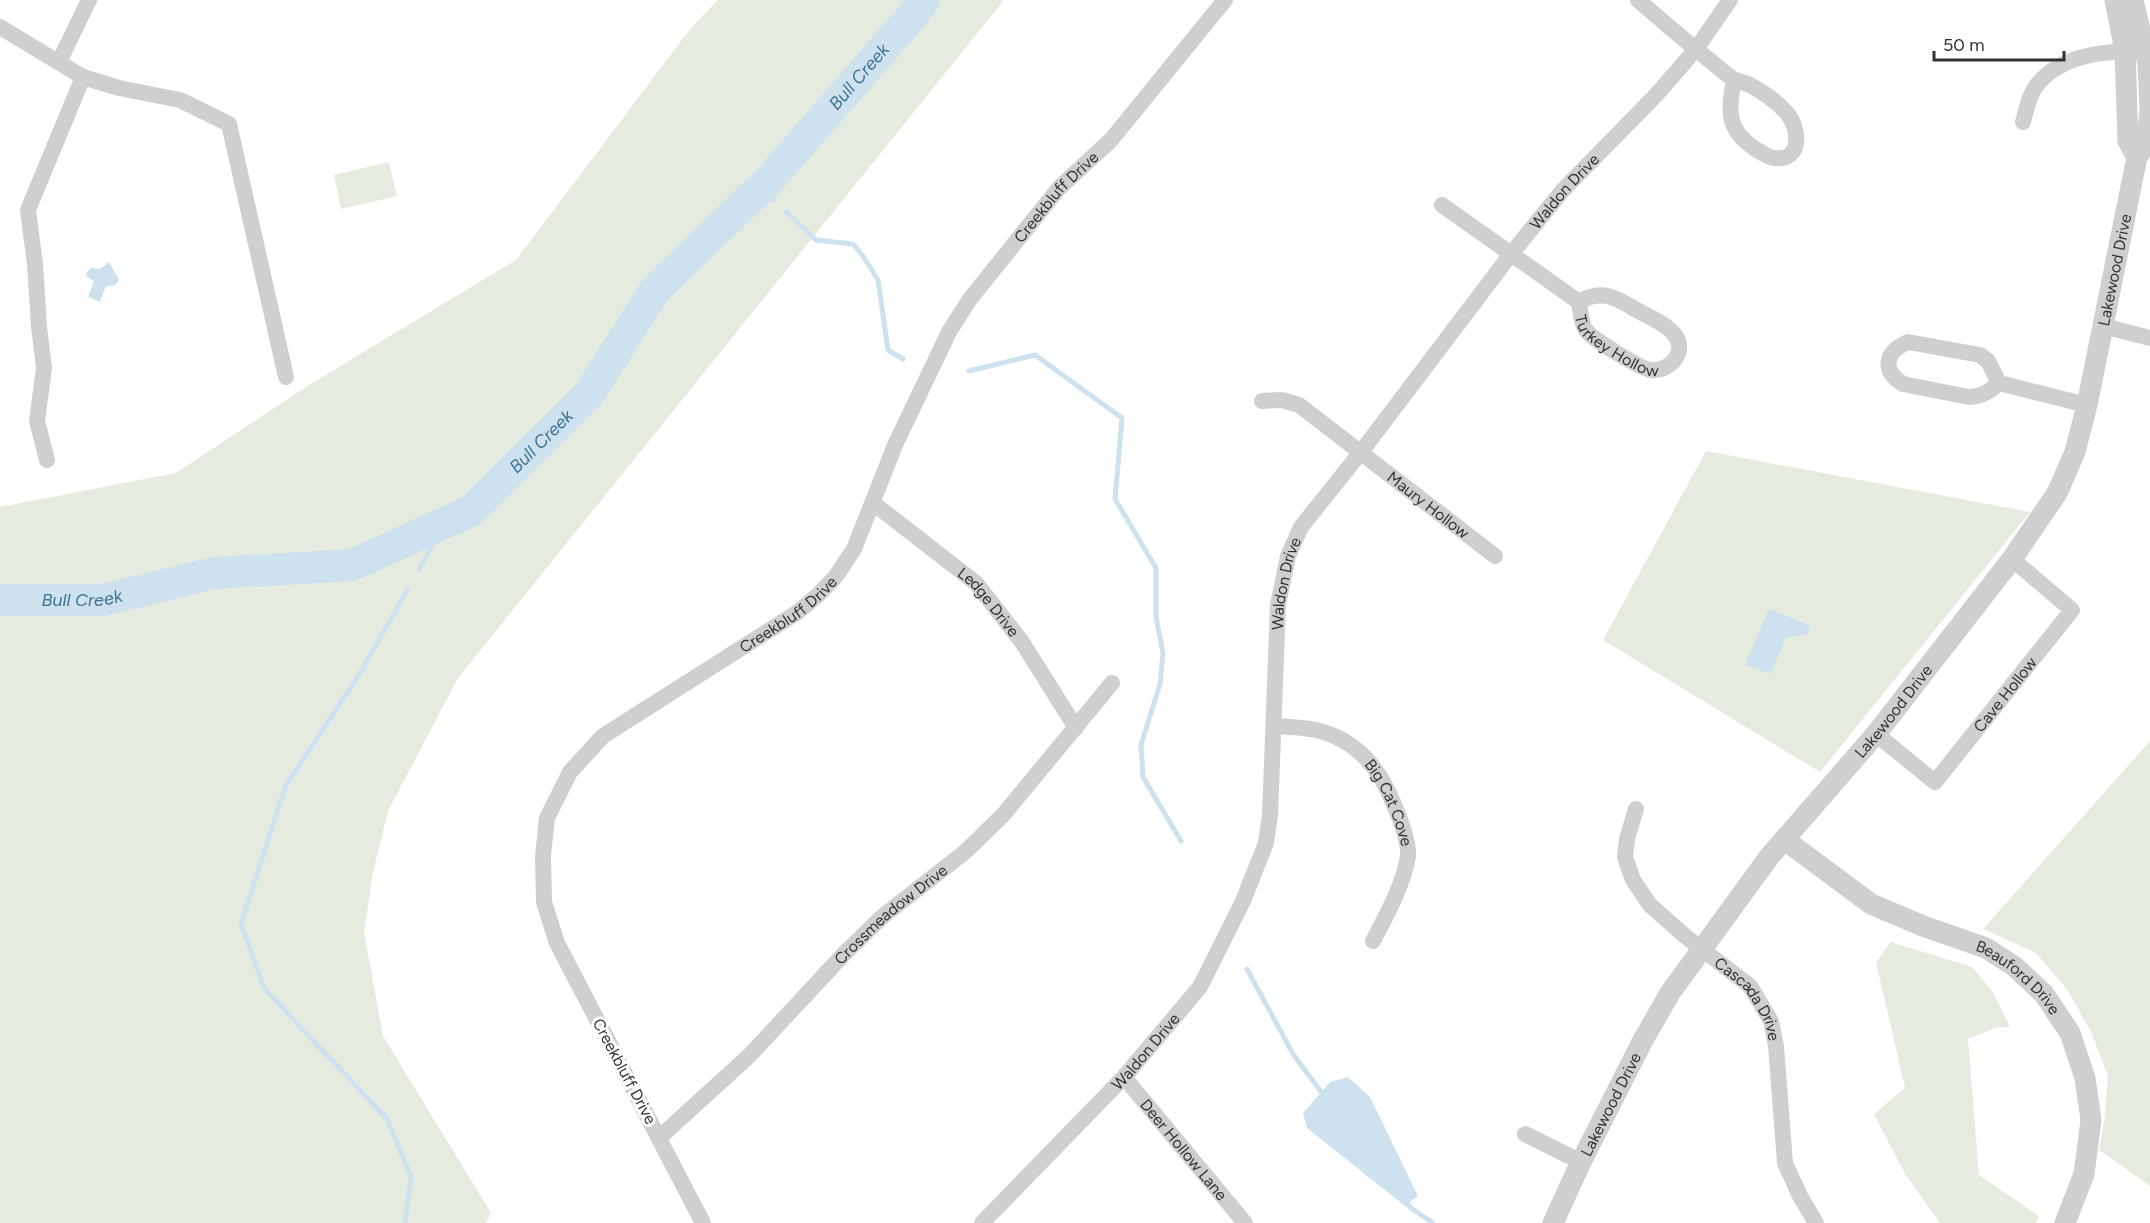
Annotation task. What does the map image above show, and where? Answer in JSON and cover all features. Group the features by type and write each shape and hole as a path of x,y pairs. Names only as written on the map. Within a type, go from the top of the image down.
{"street":[{"path":"59,62 89,0"},
{"name":"Creekbluff Drive","path":"703,1223 557,943 544,902 543,856 547,818 570,772 603,736 798,612 836,576 854,549 895,445 949,332 970,299 1059,188 1111,140 1225,0"},
{"path":"1638,0 1734,80 1758,90 1786,111 1795,123 1797,137 1793,150 1787,156 1777,159 1768,157 1749,144 1737,131 1730,118 1729,105 1734,80"},
{"name":"Waldon Drive","path":"982,1223 1124,1077 1200,987 1243,902 1266,843 1270,815 1275,726 1278,605 1288,556 1300,527 1361,452 1511,254 1563,190 1657,94 1695,49 1730,0"},
{"path":"2115,0 2127,0"},
{"name":"Lakewood Drive","path":"1553,1223 1643,1040 1670,993 1769,857 1875,734 2012,559 2057,493 2075,452 2147,143 2150,109 2148,64 2135,52 2115,0"},
{"name":"Lakewood Drive","path":"2133,0 2135,52 2128,141 2144,158"},
{"path":"0,27 83,77 119,88 180,100 229,124 286,377"},
{"path":"2023,122 2035,87 2056,68 2089,54 2135,52"},
{"path":"47,460 37,421 44,368 39,327 36,264 28,210 83,77"},
{"name":"Turkey Hollow","path":"1442,205 1579,302 1586,330 1598,342 1649,370 1664,369 1673,363 1678,353 1679,341 1672,332 1615,297 1591,295 1579,302"},
{"path":"2103,326 2150,338"},
{"path":"1999,382 1989,392 1978,397 1969,397 1903,384 1889,371 1888,362 1897,347 1908,342 1980,355 1988,361 1999,382 2087,405"},
{"name":"Maury Hollow","path":"1262,401 1282,400 1299,405 1495,556"},
{"name":"Ledge Drive","path":"873,503 976,583 1022,642 1076,728"},
{"name":"Cave Hollow","path":"1875,734 1935,782 2072,610 2012,559"},
{"name":"Crossmeadow Drive","path":"660,1137 750,1055 843,955 883,916 964,852 1003,815 1112,683"},
{"name":"Big Cat Cove","path":"1275,726 1317,730 1346,742 1370,760 1386,784 1400,819 1408,853 1392,903 1373,941"},
{"name":"Cascada Drive","path":"1636,809 1626,839 1625,857 1633,880 1650,906 1702,950 1750,986 1771,1021 1776,1046 1785,1163 1800,1196 1816,1223"},
{"name":"Beauford Drive","path":"1785,840 1871,904 1923,926 1986,948 2014,966 2043,994 2070,1033 2085,1077 2091,1120 2084,1174 2065,1223"},
{"name":"Deer Hollow Lane","path":"1124,1077 1245,1223"},
{"path":"1526,1134 1581,1162"}],"shaded area":[{"path":"718,0 1004,0 458,678 388,811 373,872 364,932 383,1036 491,1213 486,1223 0,1223 0,507 176,473 309,385 516,260 690,29"},
{"path":"389,162 397,196 341,209 334,175"},
{"path":"1706,451 2030,512 1820,772 1603,640"},
{"path":"2150,741 2150,1186 2099,1150 2105,1116 2108,1076 2091,1032 2067,989 2036,953 1983,929"},
{"path":"1891,942 1972,967 1993,992 2010,1027 1998,1027 1968,1039 1979,1175 2039,1216 2036,1223 1940,1223 1905,1174 1874,1114 1905,1088 1876,962"}],"water":[{"path":"109,262 119,280 115,285 106,286 100,302 88,297 94,281 86,276 91,268 100,269"},
{"path":"1769,609 1809,625 1809,634 1786,638 1771,673 1746,665"},
{"path":"1348,1077 1370,1097 1418,1196 1405,1206 1307,1128 1303,1113 1330,1082"}],"waterway":[{"name":"Bull Creek","path":"0,600 103,600 214,573 352,565 471,511 589,394 655,290 769,180 924,0"},
{"path":"760,188 773,200"},
{"path":"786,212 816,240 853,244 863,256 878,280 888,350 903,359"},
{"path":"969,371 1035,355 1122,418 1115,499 1156,568 1156,617 1163,653 1160,684 1141,745 1143,777 1181,841"},
{"path":"419,569 445,523"},
{"path":"405,1223 411,1177 387,1119 264,988 241,923 286,785 360,673 408,589"},
{"path":"1247,969 1293,1054 1325,1097"},
{"path":"1404,1199 1411,1208 1433,1223"}]}
